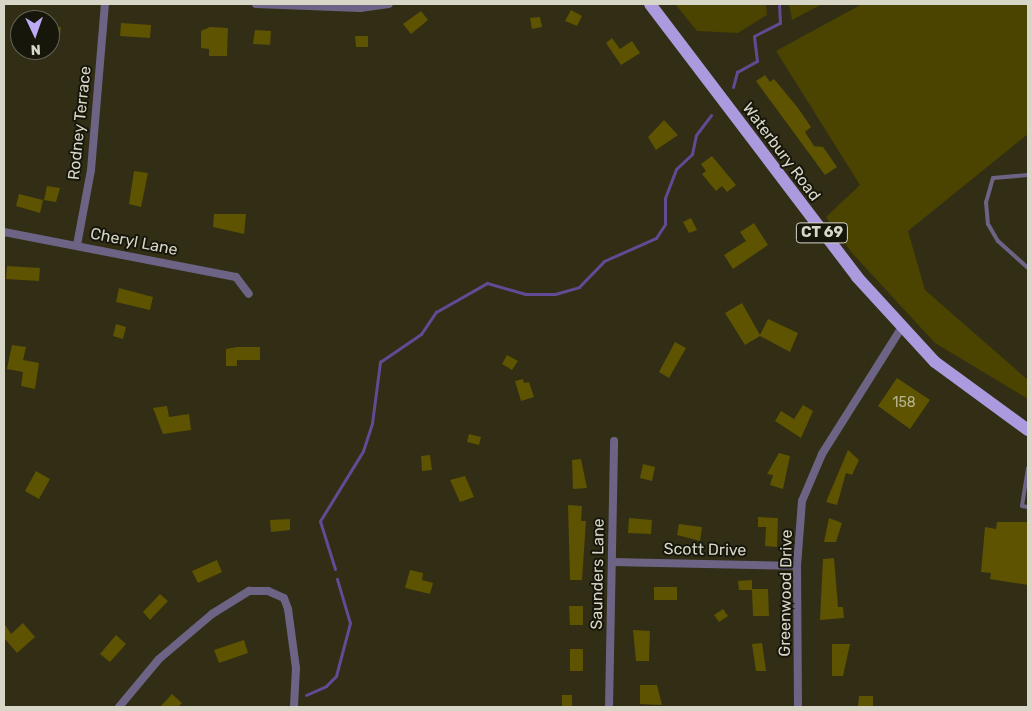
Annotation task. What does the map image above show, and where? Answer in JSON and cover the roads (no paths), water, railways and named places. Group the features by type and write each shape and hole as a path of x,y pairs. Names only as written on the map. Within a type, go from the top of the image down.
{"main road":[{"name":"Waterbury Road","path":"650,4 829,243 902,327 935,362 1028,430"}],"street":[{"name":"Rodney Terrace","path":"77,245 91,170 105,4"},
{"path":"256,4 360,8 389,4"},
{"name":"Cheryl Lane","path":"4,232 236,277 249,294"},
{"name":"Greenwood Drive","path":"798,707 797,566 802,501 822,454 902,327"},
{"name":"Saunders Lane","path":"610,707 614,442"},
{"name":"Scott Drive","path":"612,562 797,566"},
{"path":"119,707 159,659 212,614 249,591 268,591 284,598 288,609 296,668 294,707"}],"lane":[{"path":"1028,175 993,178 986,202 988,224 998,242 1028,268"},
{"path":"1028,468 1022,506 1028,507"}],"waterway":[{"path":"733,87 737,72 757,61 754,36 780,23 779,4"},
{"path":"335,569 320,521 363,451 372,423 380,362 421,334 436,312 487,283 525,294 555,294 579,287 604,261 656,238 665,224 665,198 676,169 692,154 696,135 711,115"},
{"path":"306,695 326,686 336,676 350,623 337,579"}]}
